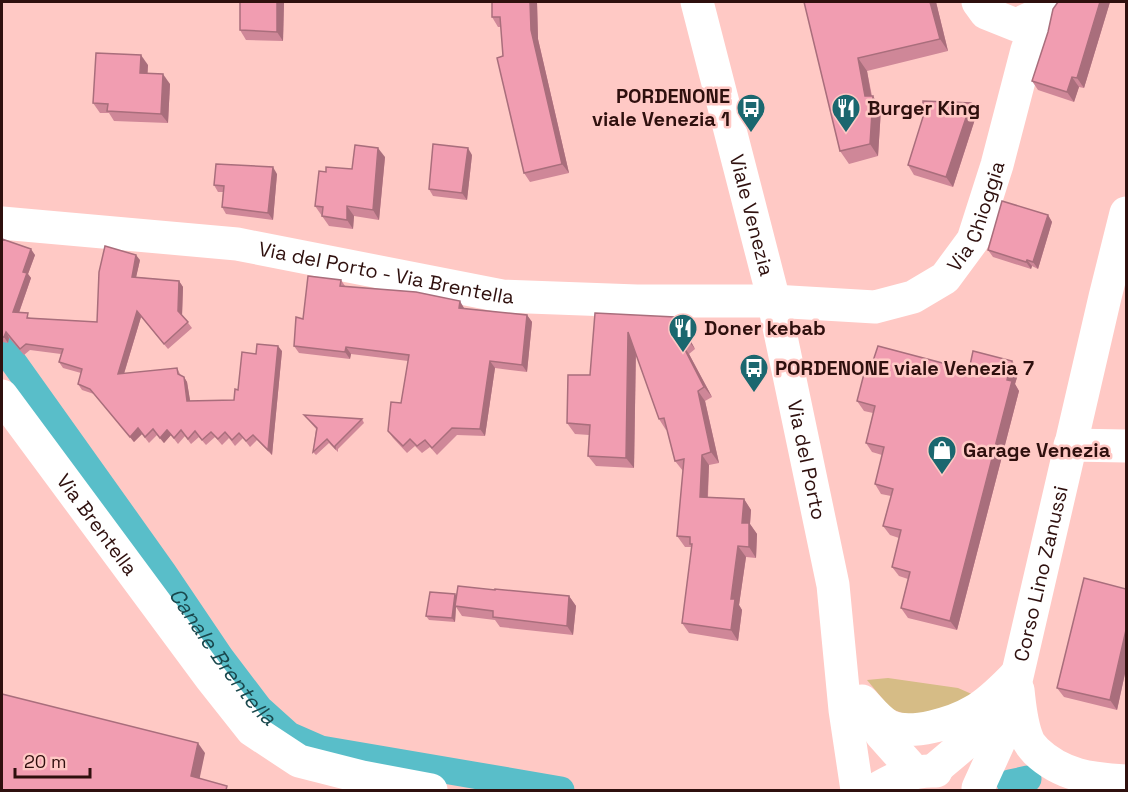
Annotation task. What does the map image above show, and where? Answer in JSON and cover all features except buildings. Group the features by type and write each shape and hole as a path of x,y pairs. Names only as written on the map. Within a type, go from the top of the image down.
{"main road":[{"name":"Viale Venezia","path":"697,2 772,295"},
{"name":"Via Chioggia","path":"978,2 987,13 1016,25 1045,8"},
{"name":"Via Chioggia","path":"772,295 875,307 913,297 945,279 973,240 997,165 1027,50 1045,8"},
{"name":"Corso Lino Zanussi","path":"979,789 999,742 1126,213"},
{"name":"Via del Porto - Via Brentella","path":"2,223 237,244 502,296 637,301 772,295"},
{"name":"Via del Porto","path":"772,295 833,585 845,710 857,790"},
{"name":"Via Brentella","path":"2,396 210,677 252,730 299,761 362,777 431,790"},
{"path":"1070,445 1126,446"},
{"name":"Via del Porto","path":"838,632 862,701 877,729 924,771"},
{"name":"Corso Lino Zanussi","path":"875,790 893,778 924,771 979,732 1016,675"},
{"path":"862,701 889,725 905,730 932,727 973,712 1016,675"},
{"path":"1016,675 1021,719 1028,743 1064,771 1101,780 1126,781"},
{"path":"924,771 957,776 979,789"}],"shaded area":[{"path":"888,678 958,688 974,695 959,708 911,716 891,709 867,680"}],"waterway":[{"name":"Canale Brentella","path":"2,346 163,572 221,658 259,708 289,735 321,749 561,790"},
{"name":"Canale Brentella","path":"1010,783 1028,779"}],"place":[{"name":"PORDENONE viale Venezia 1","path":"751,134"},
{"name":"Burger King","path":"846,134"},
{"name":"Doner kebab","path":"683,354"},
{"name":"PORDENONE viale Venezia 7","path":"754,394"},
{"name":"Garage Venezia","path":"942,476"}]}
